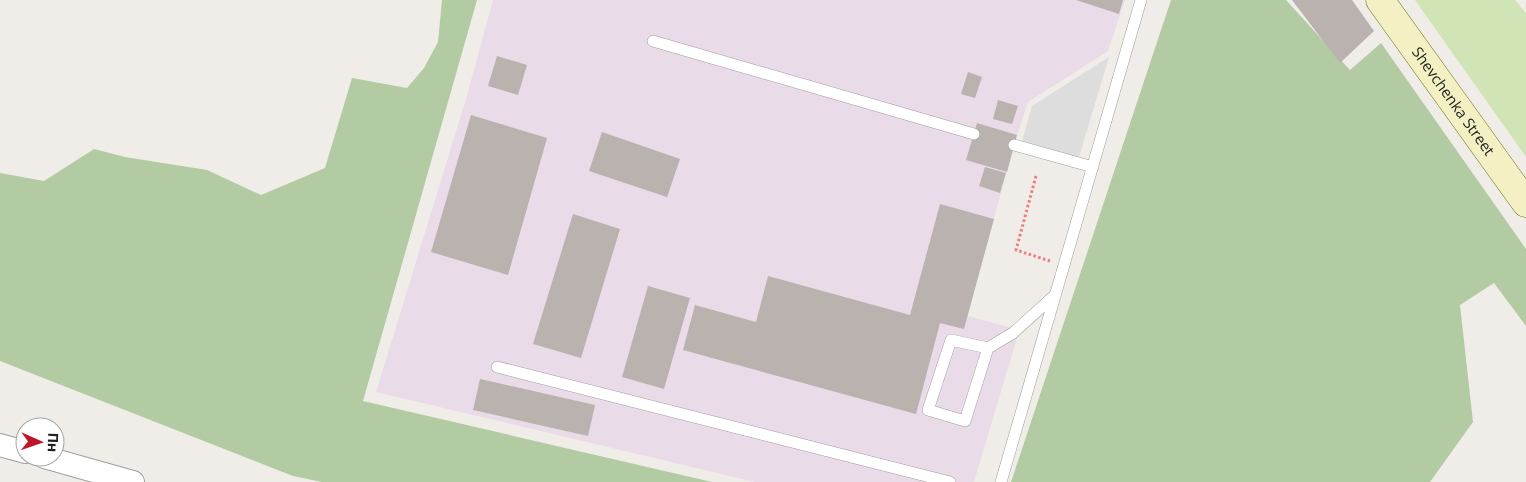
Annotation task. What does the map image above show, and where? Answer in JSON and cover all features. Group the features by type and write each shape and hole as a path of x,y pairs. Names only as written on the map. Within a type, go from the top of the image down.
{"street":[{"name":"Shevchenka Street","path":"1380,0 1526,203"},
{"path":"0,445 15,449"},
{"path":"65,463 133,482"}],"lane":[{"path":"1001,482 1141,0"},
{"path":"653,41 974,134"},
{"path":"1014,145 1092,167"},
{"path":"988,348 950,340 928,410 965,422 988,348 1013,332 1055,295"},
{"path":"497,367 950,482"}],"path":[{"path":"1036,176 1016,250 1064,265"}],"shaded area":[{"path":"493,0 1125,0 1108,51 1028,102 1014,145 967,316 1009,327 1017,338 974,482 755,482 376,392 466,99"},
{"path":"1109,57 1079,157 1022,141 1032,106"}],"green space":[{"path":"442,0 477,0 363,401 712,482 322,482 293,476 0,361 0,173 44,181 94,149 125,157 207,170 261,195 325,168 352,78 407,88 424,68 438,42"},
{"path":"1171,0 1286,0 1350,70 1381,43 1526,249 1526,326 1494,283 1460,305 1473,422 1430,482 1011,482"},
{"path":"1415,0 1515,0 1526,13 1526,157"}],"building":[{"path":"1076,0 1123,0 1119,14"},
{"path":"1292,0 1352,0 1374,31 1340,63"},
{"path":"497,56 527,65 518,95 488,86"},
{"path":"968,72 982,77 975,98 961,94"},
{"path":"998,100 1018,106 1012,124 993,119"},
{"path":"471,115 547,138 508,275 431,252"},
{"path":"977,123 1017,135 1007,172 966,160"},
{"path":"602,132 680,159 667,197 589,171"},
{"path":"985,167 1006,173 1000,193 979,186"},
{"path":"940,204 994,219 964,329 940,323 916,414 683,350 695,305 756,322 768,276 910,315"},
{"path":"573,214 620,229 581,358 533,344"},
{"path":"648,286 690,298 664,389 622,377"},
{"path":"480,379 595,405 588,436 473,410"}]}
